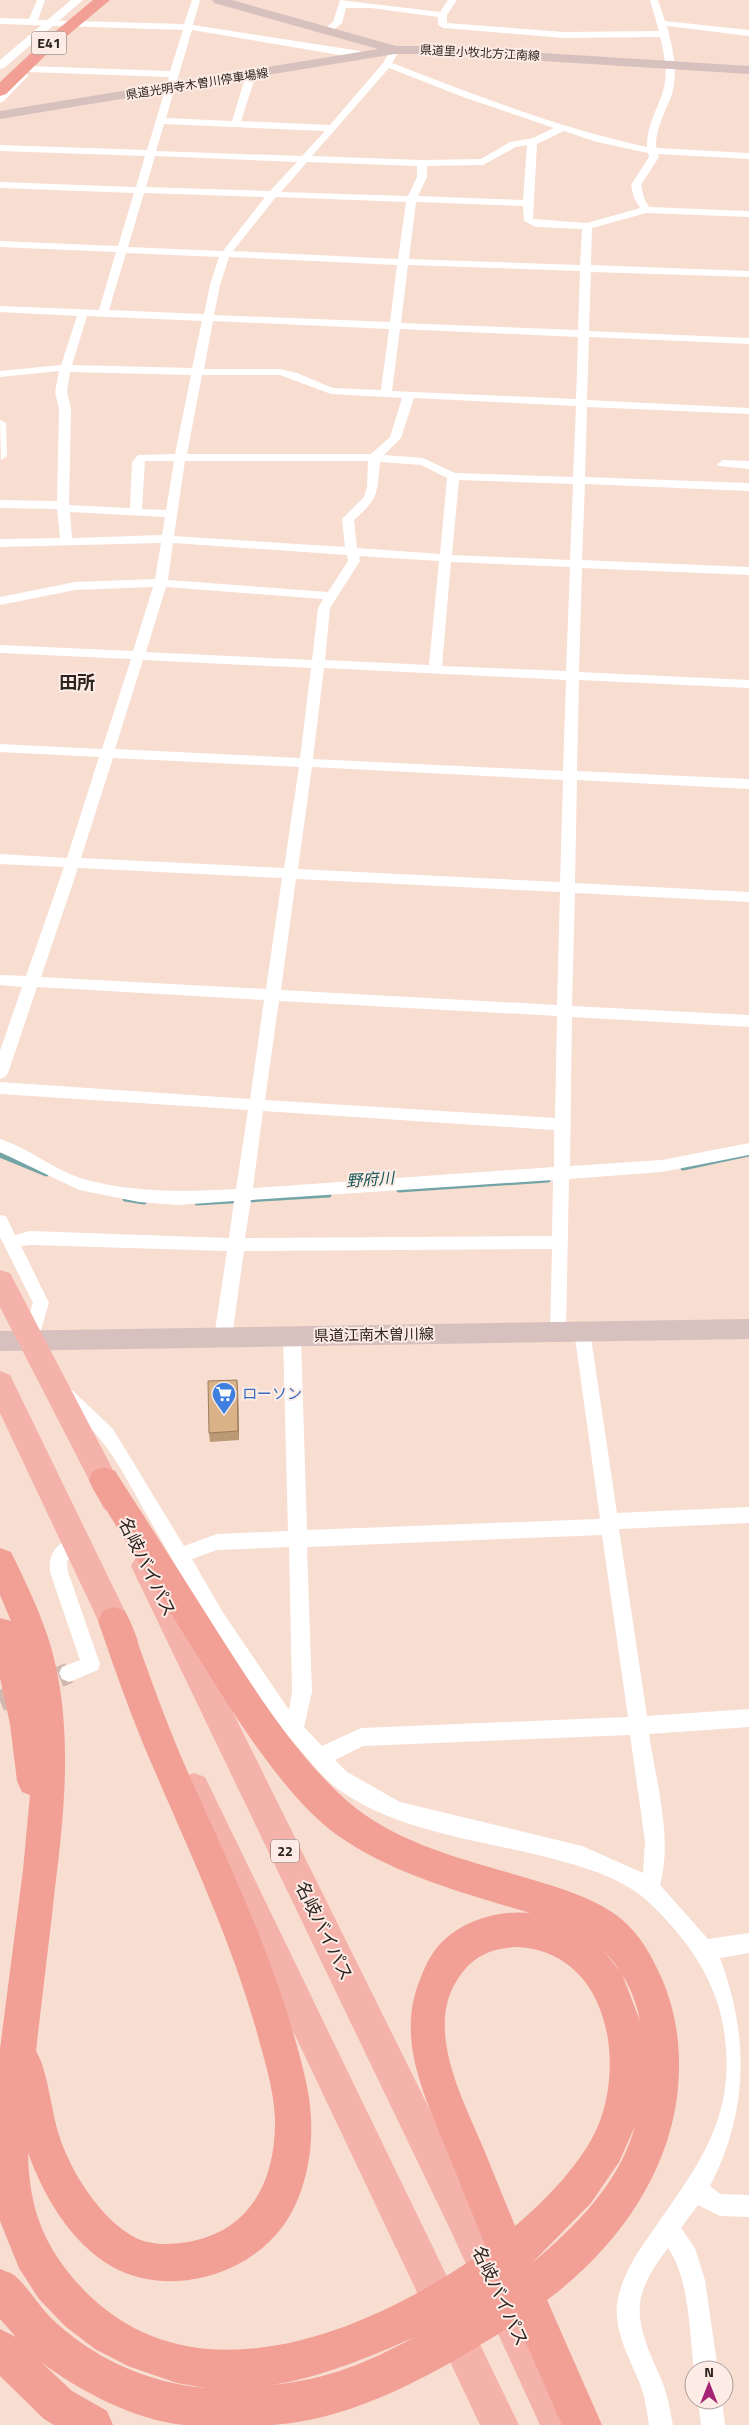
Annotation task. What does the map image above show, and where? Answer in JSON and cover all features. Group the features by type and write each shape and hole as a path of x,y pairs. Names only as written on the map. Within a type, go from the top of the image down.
{"highway":[{"name":"E41","path":"0,73 86,0"},
{"name":"E41","path":"0,91 50,43 102,0"},
{"name":"名岐バイパス","path":"0,1281 15,1341 50,1379 104,1480 463,2216 560,2425"},
{"path":"0,1384 500,2425"},
{"path":"0,2288 15,2308 48,2342 82,2369 120,2387 171,2403 217,2407 269,2406 316,2398 352,2388 471,2329 561,2264 594,2231 638,2167 651,2132 660,2091 661,2049 656,2011 644,1977 628,1952 606,1929 575,1911 401,1854 372,1840 343,1820 316,1794 246,1705 104,1480"},
{"path":"0,1562 25,1613 37,1654 45,1700 49,1744 48,1795 12,2100 9,2142 11,2181 18,2220 35,2258 54,2290 85,2320 122,2345 161,2360 205,2369 249,2370 289,2364 332,2353 365,2340 408,2320 451,2296 499,2263 546,2224 579,2189 608,2146 618,2118 626,2083 627,2047 622,2017 611,1989 594,1963 572,1946 548,1935 512,1929 491,1933 473,1940 456,1952 444,1967 434,1988 428,2017 429,2044 435,2072 541,2335 582,2425"},
{"path":"22,2017 24,2061 38,2132 51,2167 69,2197 108,2242 130,2255 155,2262 183,2262 212,2256 234,2247 253,2232 270,2214 281,2192 289,2163 293,2133 292,2104 284,2064 260,1977 222,1884 146,1711 114,1621"},
{"path":"0,1632 18,1684 27,1730 35,1788 40,1873"},
{"path":"0,2349 58,2405 93,2425"}],"main road":[{"name":"県道里小牧北方江南線","path":"218,0 394,50 435,50 749,70"},
{"name":"県道光明寺木曽川停車場線","path":"0,115 394,50"},
{"name":"県道江南木曽川線","path":"15,1341 749,1329"}],"street":[{"path":"33,22 41,0"},
{"path":"0,66 49,22 78,0"},
{"path":"0,99 80,24 110,0"},
{"path":"103,314 150,154 162,121 196,0"},
{"path":"453,0 442,15 443,25 564,35 664,34"},
{"path":"646,210 638,198 636,185 654,157 651,151 651,130 671,77 664,34 654,0"},
{"path":"328,30 337,23 344,2 442,15"},
{"path":"0,21 188,27 363,56"},
{"path":"661,23 749,33"},
{"path":"0,1073 108,754 161,583 180,457 199,372 215,285 225,255 273,194 333,128 386,64 394,50"},
{"path":"386,64 600,140 651,151 749,156"},
{"path":"30,69 174,74"},
{"path":"236,124 251,75"},
{"path":"162,121 333,128"},
{"path":"0,148 422,163 483,162 513,144 532,141 562,128"},
{"path":"532,141 527,216 529,221 536,224 587,226 646,210 749,214"},
{"path":"386,394 411,199 420,184 424,171 422,163"},
{"path":"0,185 527,203"},
{"path":"558,1332 570,776 587,226"},
{"path":"0,244 225,255 749,274"},
{"path":"0,309 749,341"},
{"path":"66,541 63,506 64,409 61,392 64,369 82,313"},
{"path":"0,374 55,368 280,372 294,375 331,391 749,411"},
{"path":"222,1337 305,763 324,608 354,561 348,534 348,520 371,497 374,489 374,458 395,438 409,395"},
{"path":"0,423 1,456"},
{"path":"136,512 138,462 142,457 374,458 423,462 454,476 749,488"},
{"path":"723,464 749,465"},
{"path":"435,669 454,476"},
{"path":"0,504 63,506 172,514"},
{"path":"0,543 168,539 445,558 749,570"},
{"path":"0,601 75,586 161,583 332,596"},
{"path":"0,649 139,657 749,684"},
{"path":"0,748 749,784"},
{"path":"0,859 749,897"},
{"path":"0,980 749,1021"},
{"path":"0,1088 256,1107 563,1125"},
{"path":"0,1145 79,1184 107,1191 178,1200 242,1200 492,1179 561,1178 662,1166 749,1149"},
{"path":"0,1221 41,1303 15,1341"},
{"path":"10,1242 30,1238 235,1245 559,1242"},
{"path":"582,1332 654,1841 654,1869 648,1890"},
{"path":"292,1337 302,1692 294,1731"},
{"path":"50,1379 107,1434 139,1485 179,1556 254,1677 294,1731 340,1779 396,1811 582,1856 641,1883 671,1909 704,1950 715,1968 733,2022 736,2054 736,2090 730,2119 720,2147 696,2188 642,2265 632,2286 628,2304 630,2326 656,2396 661,2425"},
{"path":"179,1556 217,1542 602,1527 610,1521 749,1515"},
{"path":"69,1673 91,1664 59,1572 58,1558 77,1542"},
{"path":"319,1758 361,1737 638,1726 749,1718"},
{"path":"704,1950 749,1943"},
{"path":"696,2188 708,2201 726,2207 749,2206"},
{"path":"668,2229 687,2256 694,2280 705,2360"},
{"path":"711,2410 713,2425"}],"building":[{"name":"ローソン","path":"237,1380 238,1431 209,1433 208,1381"}],"waterway":[{"name":"野府川","path":"683,1168 749,1154"},
{"name":"野府川","path":"0,1155 46,1174"},
{"name":"野府川","path":"399,1190 548,1180"},
{"name":"野府川","path":"197,1203 329,1195"},
{"name":"野府川","path":"125,1199 144,1202"}],"tunnel":[{"path":"0,1701 69,1673"}],"place":[{"name":"ローソン","path":"224,1415"}],"district":[{"name":"田所","path":"77,683"}]}
